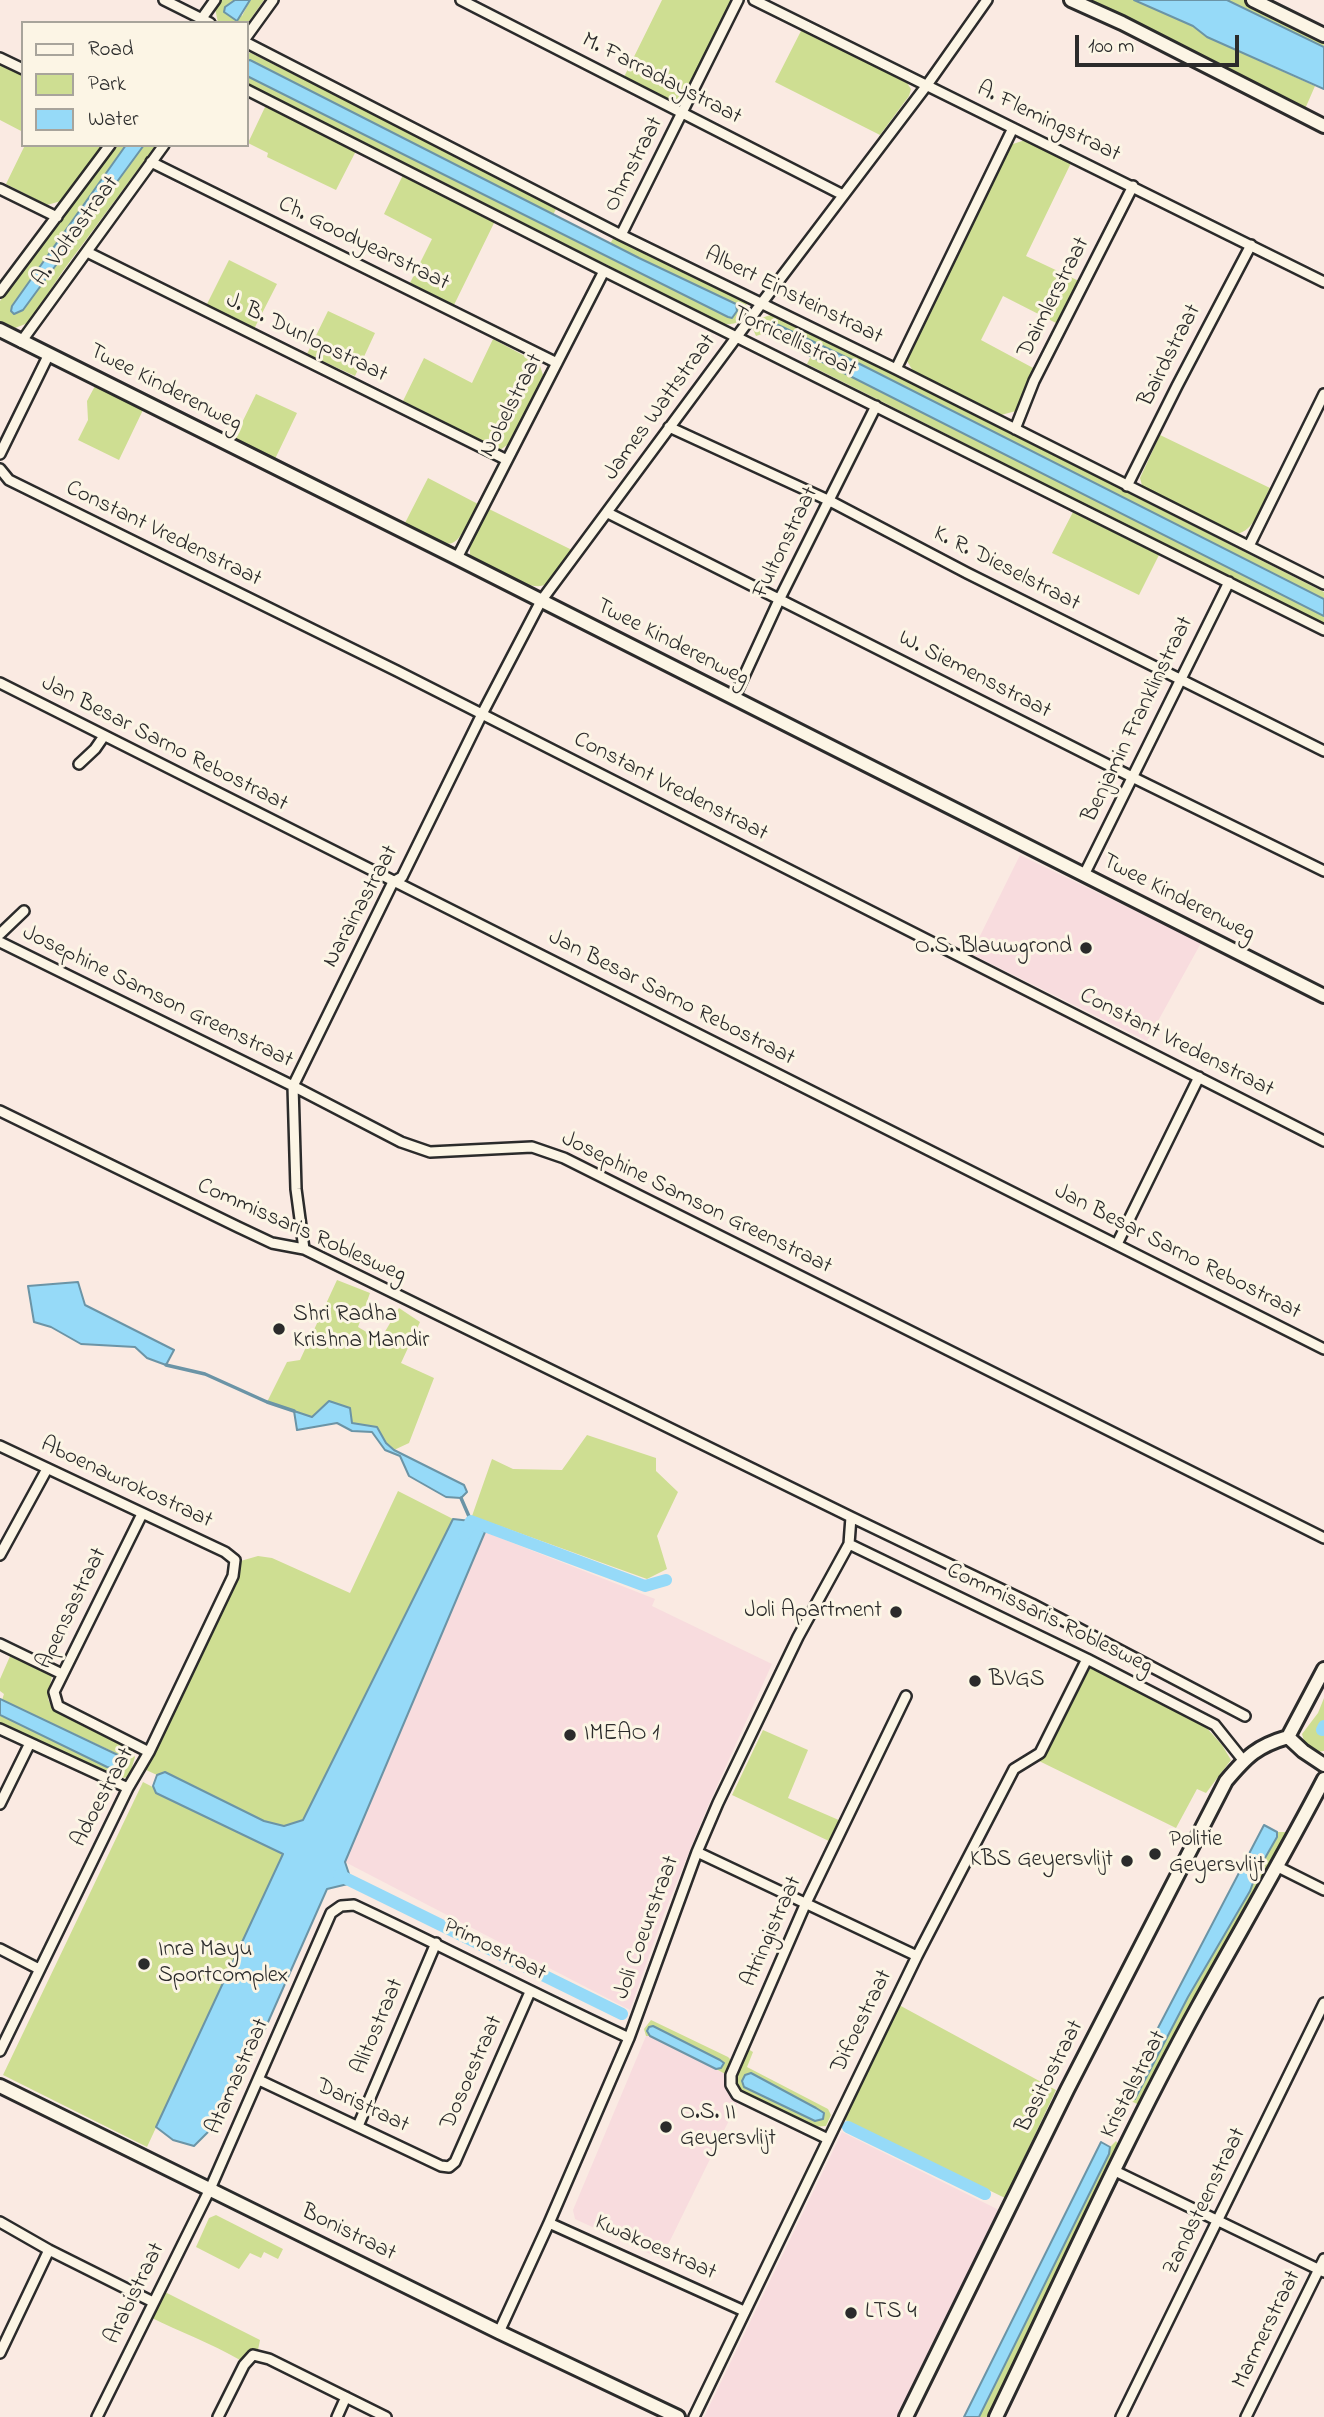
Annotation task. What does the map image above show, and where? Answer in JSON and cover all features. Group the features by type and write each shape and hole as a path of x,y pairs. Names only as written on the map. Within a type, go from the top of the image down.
{"street":[{"path":"164,0 204,21 215,0"},
{"path":"248,35 274,0"},
{"name":"M. Farradaystraat","path":"461,0 843,195"},
{"name":"Ohmstraat","path":"621,235 738,0"},
{"name":"A. Flemingstraat","path":"754,0 1324,282"},
{"name":"James Wattstraat","path":"541,601 927,85 987,0"},
{"path":"1071,0 1122,23 1324,126"},
{"path":"1252,0 1324,35"},
{"name":"Albert Einsteinstraat","path":"248,44 621,235 1324,584"},
{"path":"0,58 21,68"},
{"name":"Torricellistraat","path":"248,91 1324,630"},
{"path":"895,369 1013,128"},
{"name":"A. Voltastraat","path":"0,292 109,147"},
{"name":"A. Voltastraat","path":"21,342 162,147"},
{"name":"Ch. Goodyearstraat","path":"151,162 557,363"},
{"name":"Daimlerstraat","path":"1015,429 1034,381 1133,186"},
{"path":"0,189 57,217"},
{"name":"Bairdstraat","path":"1127,486 1251,245"},
{"name":"J. B. Dunlopstraat","path":"87,252 508,460"},
{"name":"Nobelstraat","path":"457,558 604,271"},
{"name":"Twee Kinderenweg","path":"0,330 1324,996"},
{"path":"0,454 49,354"},
{"path":"1249,546 1324,394"},
{"name":"Fultonstraat","path":"734,698 780,598 876,406"},
{"name":"K. R. Dieselstraat","path":"669,427 830,501 967,573 1324,751"},
{"name":"Constant Vredenstraat","path":"0,469 9,480 482,714 1324,1141"},
{"name":"W. Siemensstraat","path":"608,513 1324,871"},
{"name":"Benjamin Franklinstraat","path":"1084,876 1228,582"},
{"name":"Narainastraat","path":"304,1250 296,1189 293,1086 393,882 402,877 541,601"},
{"name":"Jan Besar Sarno Rebostraat","path":"0,683 1324,1349"},
{"path":"79,764 104,736"},
{"path":"0,934 24,911"},
{"name":"Josephine Samson Greenstraat","path":"0,942 401,1142 430,1152 532,1147 564,1157 1324,1538"},
{"path":"1117,1244 1199,1077"},
{"name":"Commissaris Roblesweg","path":"0,1111 272,1243 304,1250 1032,1604 1245,1716"},
{"name":"Aboenawrokostraat","path":"0,1446 225,1552 235,1560"},
{"path":"0,1555 47,1469"},
{"name":"Apensastraat","path":"142,1514 54,1692 58,1706 149,1752"},
{"path":"849,1544 851,1517"},
{"name":"Commissaris Roblesweg","path":"849,1544 1087,1659 1215,1726 1242,1760"},
{"name":"Joli Coeurstraat","path":"499,2332 550,2223 629,2038 697,1852 762,1709 849,1544"},
{"name":"Adoestraat","path":"0,2051 128,1788 149,1752 233,1576 235,1560"},
{"path":"0,1644 62,1674"},
{"name":"Difoestraat","path":"694,2417 917,1956 1014,1769 1040,1753 1087,1659"},
{"path":"1242,1760 1266,1744 1288,1737 1324,1669"},
{"name":"Atringistraat","path":"828,2139 737,2095 731,2075 805,1905 906,1696"},
{"path":"0,1729 128,1788"},
{"path":"1288,1737 1294,1745 1324,1765"},
{"path":"0,1804 30,1743"},
{"name":"Basitostraat","path":"906,2417 1072,2080 1226,1780 1242,1760"},
{"name":"Kristalstraat","path":"996,2417 1197,2008 1278,1867 1324,1779"},
{"path":"697,1852 917,1956"},
{"path":"1278,1867 1324,1890"},
{"name":"Primostraat","path":"341,1906 354,1905 629,2038"},
{"name":"Atamastraat","path":"210,2189 331,1913 341,1906"},
{"name":"Alitostraat","path":"358,2126 436,1943"},
{"path":"0,1949 39,1969"},
{"name":"Dosoestraat","path":"449,2167 455,2162 530,1992"},
{"name":"Zandsteenstraat","path":"1121,2417 1324,2003"},
{"name":"Daristraat","path":"259,2080 441,2166 449,2167"},
{"name":"Bonistraat","path":"0,2086 499,2332 678,2417"},
{"path":"1115,2171 1322,2270"},
{"name":"Arabistraat","path":"97,2417 210,2189"},
{"path":"0,2222 49,2250 153,2302"},
{"name":"Kwakoestraat","path":"550,2223 744,2311"},
{"path":"0,2353 49,2250"},
{"name":"Marmerstraat","path":"1246,2417 1322,2270 1324,2259"},
{"path":"218,2417 244,2365 253,2355 270,2359 386,2417"},
{"path":"337,2417 346,2397"}],"shaded area":[{"name":"O.S. Blauwgrond","path":"1020,855 1201,943 1147,1041 971,954"},
{"name":"IMEAO 1","path":"485,1532 655,1599 652,1606 772,1664 708,1806 663,1916 630,2010 345,1862"},
{"name":"O.S. II Geyersvlijt","path":"646,2036 727,2075 729,2091 738,2102 661,2259 575,2219 573,2210"},
{"name":"LTS 4","path":"842,2132 999,2210 897,2417 704,2417"}],"green space":[{"path":"221,0 235,0 230,2 242,16 250,0 264,0 248,23 218,21 215,8"},
{"path":"662,0 734,0 684,96 669,103 623,79"},
{"path":"1081,0 1134,0 1315,86 1305,109"},
{"path":"1227,0 1245,0 1324,39 1324,47"},
{"path":"802,29 907,83 911,89 909,96 880,135 775,82"},
{"path":"248,53 557,207 553,215 248,61"},
{"path":"0,62 21,73 21,131 0,120"},
{"path":"248,77 633,270 639,258 610,244 614,237 746,302 746,312 738,322 724,324 248,84"},
{"path":"266,105 357,149 336,190 267,157 268,153 248,143"},
{"path":"1025,140 1071,163 1026,256 1079,281 1058,324 1003,296 981,340 1035,369 1016,411 1001,415 913,371 907,361 1010,145"},
{"path":"24,147 102,147 61,201 47,205 6,184"},
{"path":"114,147 125,147 11,311 18,313 23,310 143,147 155,147 28,323 15,328 0,321 0,301"},
{"path":"403,175 495,221 454,305 410,283 432,239 384,214"},
{"path":"229,260 277,284 254,329 206,306"},
{"path":"328,311 375,333 355,376 307,354"},
{"path":"774,314 1324,592 1324,599 772,322 767,323 763,329 765,333 756,336 753,329 758,319"},
{"path":"493,339 536,362 543,375 510,443 500,450 403,401 424,358 472,383"},
{"path":"811,356 1324,616 1324,624 807,364"},
{"path":"95,386 143,410 119,460 78,440 88,420 87,401"},
{"path":"256,394 297,413 275,459 234,439"},
{"path":"1160,435 1270,488 1256,518 1246,530 1232,533 1143,489 1140,478"},
{"path":"428,478 478,504 462,533 450,544 434,539 405,523"},
{"path":"487,508 572,550 548,582 538,586 528,585 495,571 470,555 470,542"},
{"path":"1073,512 1159,555 1139,595 1052,553"},
{"path":"337,1280 370,1293 358,1327 380,1340 399,1308 420,1322 401,1363 434,1378 409,1443 394,1450 386,1443 377,1427 312,1417 267,1402 287,1362 300,1360"},
{"path":"587,1435 656,1458 656,1471 678,1492 657,1536 667,1569 647,1579 472,1516 492,1459 513,1469 562,1470"},
{"path":"398,1491 453,1519 303,1820 284,1826 264,1821 165,1772 157,1775 144,1769 236,1584 239,1573 237,1562 258,1556 272,1558 350,1593"},
{"path":"11,1654 52,1675 48,1699 53,1710 128,1747 135,1757 129,1777 116,1779 0,1724 0,1715 107,1767 120,1755 2,1700 4,1694 0,1691 0,1679"},
{"path":"1089,1666 1205,1726 1231,1760 1206,1793 1197,1789 1176,1828 1037,1760 1044,1754"},
{"path":"1324,1698 1324,1751 1315,1752 1306,1748 1302,1734 1318,1713"},
{"path":"763,1730 808,1750 788,1798 841,1821 831,1842 732,1795"},
{"name":"Inra Mayu Sportcomplex","path":"143,1782 283,1854 147,2147 3,2075"},
{"path":"1277,1832 1288,1832 1250,1910 1143,2104 1139,2105 1127,2099 1125,2091 1136,2099 1188,1997 1250,1891"},
{"path":"899,2005 1056,2090 1005,2198 845,2120"},
{"path":"651,2020 728,2057 733,2062 727,2075 716,2069 721,2068 647,2030 650,2036 646,2036 644,2029"},
{"path":"748,2049 753,2052 747,2067 828,2109 831,2115 826,2126 812,2127 740,2093 736,2076","holes":["751,2073 823,2113 745,2075"]},
{"path":"1116,2141 1121,2149 990,2417 979,2417 1109,2154 1110,2147"},
{"path":"216,2215 283,2249 278,2259 264,2252 261,2258 250,2253 239,2269 196,2247 209,2218"},
{"path":"163,2291 260,2340 258,2350 240,2360 150,2317"}],"water":[{"path":"235,0 250,0 237,21 224,12 225,7"},
{"path":"1134,0 1227,0 1324,47 1324,89 1207,37 1193,26"},
{"path":"248,61 639,258 736,304 737,311 732,318 728,317 248,77"},
{"path":"125,147 143,147 23,310 14,314 11,311"},
{"path":"767,322 854,361 1324,599 1324,616 765,333 763,329"},
{"path":"78,1282 85,1305 174,1350 166,1365 147,1358 135,1347 81,1344 51,1327 34,1322 28,1286"},
{"path":"329,1401 350,1408 352,1423 377,1427 386,1443 394,1450 464,1485 467,1492 461,1498 446,1497 409,1476 400,1456 385,1450 372,1432 352,1431 337,1423 297,1430 294,1411 312,1417"},
{"path":"453,1519 471,1521 485,1532 345,1862 352,1883 327,1889 257,2047 215,2125 194,2146 173,2140 156,2127 283,1854 156,1793 153,1786 157,1775 165,1772 264,1821 284,1826 303,1820"},
{"path":"0,1699 120,1756 119,1766 116,1769 107,1767 0,1715"},
{"path":"1264,1825 1277,1832 1277,1837 1135,2099 1125,2091"},
{"path":"653,2026 724,2063 721,2068 716,2069 650,2036 647,2031"},
{"path":"751,2073 824,2113 823,2119 815,2121 744,2087 742,2081 745,2075"},
{"path":"1101,2142 1110,2147 1109,2154 979,2417 964,2417"}],"waterway":[{"path":"166,1365 205,1374 294,1411"},
{"path":"461,1498 471,1521"},
{"path":"464,1535 471,1521 645,1586 666,1580"},
{"path":"1322,1730 1324,1726"},
{"path":"339,1875 622,2014"},
{"path":"848,2127 985,2194"}],"place":[{"name":"O.S. Blauwgrond","path":"1086,948"},
{"name":"Shri Radha Krishna Mandir","path":"279,1329"},
{"name":"Joli Apartment","path":"896,1612"},
{"name":"BVGS","path":"975,1681"},
{"name":"IMEAO 1","path":"570,1735"},
{"name":"Politie Geyersvlijt","path":"1155,1854"},
{"name":"KBS Geyersvlijt","path":"1127,1861"},
{"name":"Inra Mayu Sportcomplex","path":"144,1964"},
{"name":"O.S. II Geyersvlijt","path":"666,2127"},
{"name":"LTS 4","path":"851,2313"}]}
